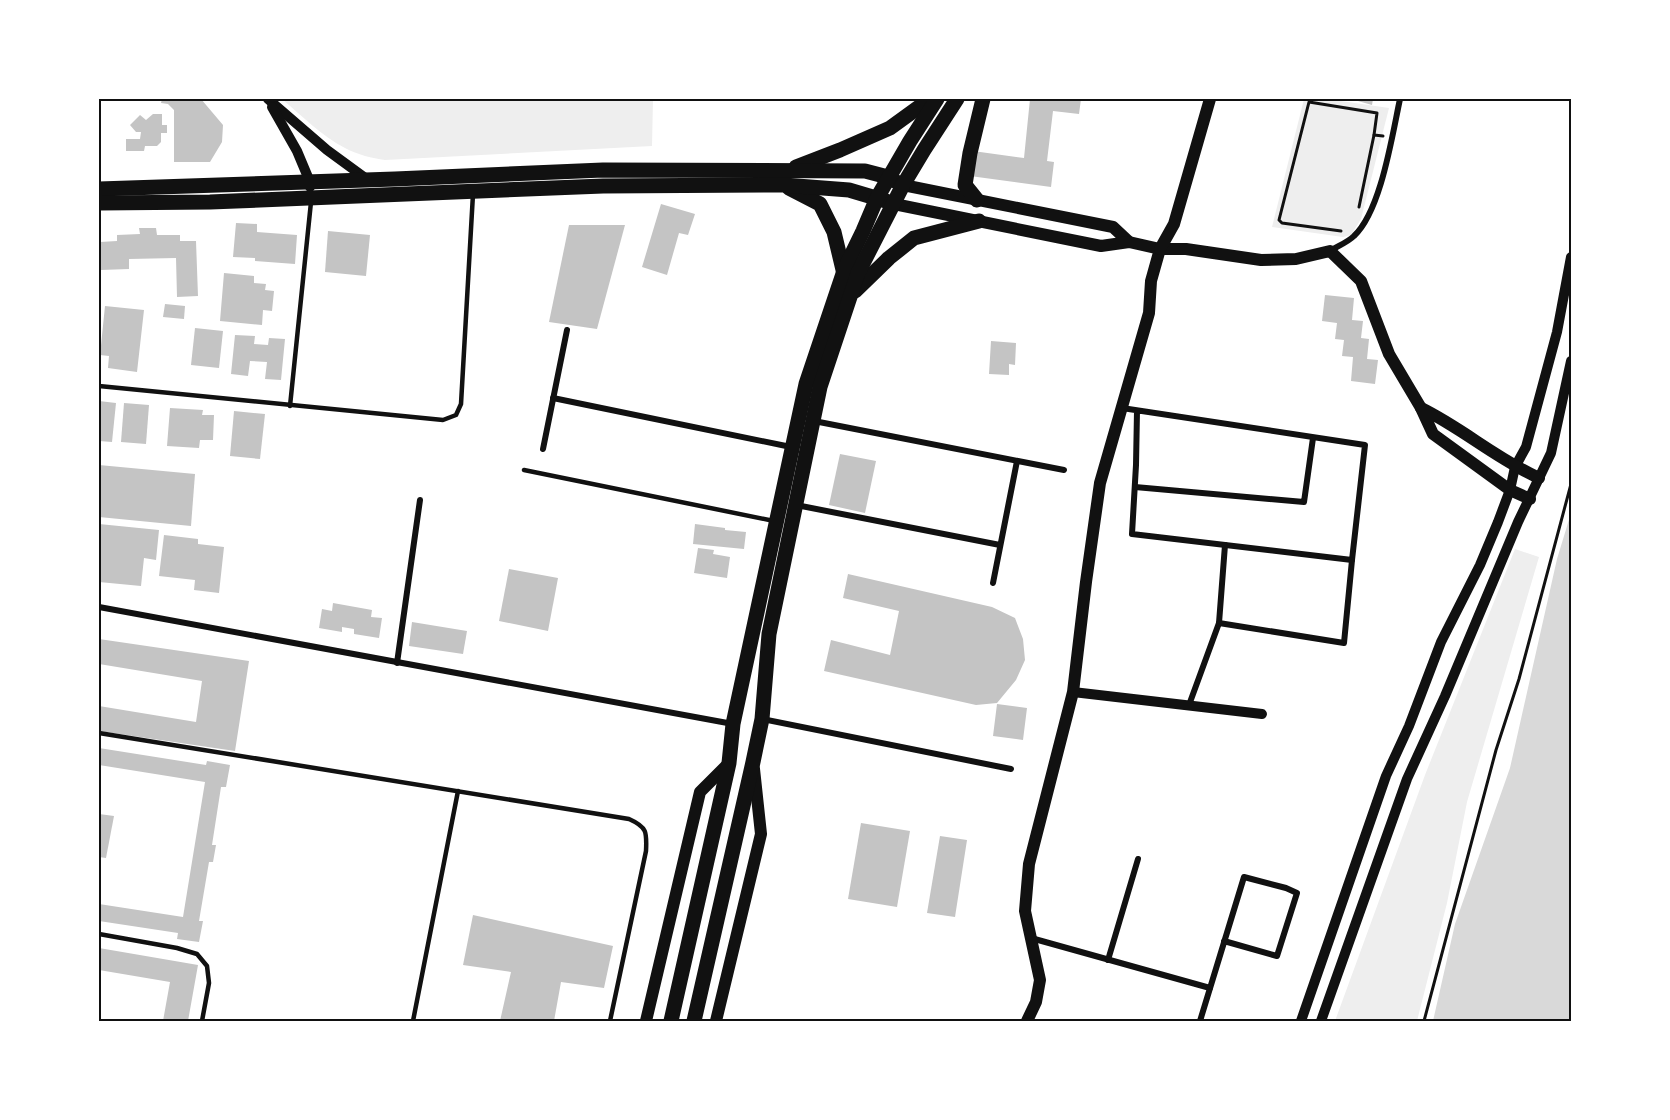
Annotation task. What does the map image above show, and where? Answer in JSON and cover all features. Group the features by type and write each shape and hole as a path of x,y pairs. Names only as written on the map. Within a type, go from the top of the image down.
{"main road":[{"path":"786,178 840,150 890,128 930,99"},
{"path":"671,1021 729,762 733,724 806,384 844,273 877,198 937,99"},
{"path":"694,1021 762,719 769,634 820,387 858,273 903,185 957,99"},
{"path":"976,200 966,184 966,177 982,99"},
{"path":"1028,1021 1036,1002 1040,980 1025,911 1029,864 1073,692 1100,483 1149,313 1151,281 1160,249 1174,224 1210,99"},
{"path":"99,189 370,187 603,170 786,178 849,190 894,204 1101,246 1129,242 1160,249 1186,249 1261,260 1296,259 1330,251 1361,281 1389,354 1421,408 1433,434 1510,490 1530,499"},
{"path":"370,187 474,191 786,178 865,171 888,177 903,185 1113,227 1129,242"},
{"path":"786,178 820,204 834,232 844,273"},
{"path":"99,203 210,202 310,189"},
{"path":"851,295 889,258 914,238 979,221"},
{"path":"1421,408 1445,420 1515,467 1539,478"},
{"path":"646,1021 700,792 729,762"},
{"path":"716,1021 761,834 753,762"}],"street":[{"path":"268,99 370,187"},
{"path":"268,99 297,151 310,189"},
{"path":"1330,251 1354,236 1367,219 1376,198 1400,99"},
{"path":"1301,1021 1386,777 1409,726 1441,642 1480,565 1510,490 1515,467 1526,447 1557,332 1571,257"},
{"path":"543,449 567,330"},
{"path":"1321,1021 1407,779 1445,696 1518,522 1551,453 1571,361"},
{"path":"553,398 793,448"},
{"path":"1122,408 1365,445 1344,643 1219,623"},
{"path":"1137,411 1132,534 1352,560"},
{"path":"813,421 1064,471"},
{"path":"1135,487 1304,501 1313,438"},
{"path":"993,583 1017,461"},
{"path":"397,663 420,500"},
{"path":"795,505 1000,545"},
{"path":"1189,705 1219,623 1225,545"},
{"path":"99,607 733,724"},
{"path":"1073,692 1262,714"},
{"path":"762,719 1011,769"},
{"path":"1108,960 1138,859"},
{"path":"1200,1021 1224,941 1244,877 1297,893 1277,956 1224,941"},
{"path":"1030,938 1210,988"}],"lane":[{"path":"290,406 310,189"},
{"path":"99,386 442,420 456,415 461,404 474,191"},
{"path":"524,470 777,521"},
{"path":"99,733 629,819 641,824 647,835 646,851 610,1021"},
{"path":"413,1021 458,791"},
{"path":"99,934 177,948 197,954 207,966 209,983 202,1021"}],"path":[{"path":"1349,230 1340,231 1282,223 1279,220 1309,102 1377,113 1358,208"},
{"path":"1374,135 1391,138"},
{"path":"1424,1021 1496,750 1520,679 1571,484"}],"shaded area":[{"path":"282,99 653,99 652,146 385,160 360,154 328,138"},
{"path":"1304,99 1327,99 1389,108 1361,219 1351,235 1343,237 1272,227"},
{"path":"1571,513 1571,1021 1433,1021 1455,924 1510,768 1557,559"},
{"path":"1515,549 1539,557 1467,802 1447,903 1417,1021 1335,1021 1425,775"}],"building":[{"path":"162,99 201,99 223,125 222,142 210,162 174,162 174,110 168,104 161,103"},
{"path":"1030,99 1081,99 1079,114 1053,111 1047,161 1054,162 1051,187 970,176 973,151 1024,158"},
{"path":"1351,99 1373,99 1372,105"},
{"path":"153,114 162,114 162,125 167,125 167,133 161,133 161,142 157,146 145,146 144,151 126,151 126,139 140,139 141,132 136,132 130,125 140,115 146,120"},
{"path":"661,204 695,214 688,235 679,233 667,275 642,267"},
{"path":"236,223 257,224 257,232 297,235 295,264 233,257"},
{"path":"569,225 625,225 597,329 549,322"},
{"path":"139,228 156,228 157,235 180,235 180,241 196,241 198,296 177,297 176,258 129,259 129,269 101,270 100,242 117,241 117,235 140,234"},
{"path":"328,231 370,235 366,276 325,272"},
{"path":"224,273 254,276 254,283 266,284 265,290 274,291 272,311 263,310 262,325 220,321"},
{"path":"1325,295 1354,298 1352,320 1363,321 1361,338 1369,339 1367,359 1378,360 1375,384 1351,381 1353,357 1342,356 1344,340 1335,339 1337,323 1322,321"},
{"path":"165,304 185,306 184,319 163,317"},
{"path":"105,306 144,310 137,372 108,368 109,356 100,355"},
{"path":"195,328 223,331 219,368 191,365"},
{"path":"235,335 255,336 254,344 268,345 269,338 285,339 281,380 265,379 267,362 250,361 248,376 231,374"},
{"path":"991,341 1016,343 1015,365 1009,364 1009,375 989,374"},
{"path":"99,401 116,403 112,442 99,441"},
{"path":"124,403 149,405 146,444 121,442"},
{"path":"170,408 203,410 202,415 214,415 213,440 200,440 199,448 167,446"},
{"path":"234,411 265,414 260,459 230,456"},
{"path":"840,454 876,461 865,513 829,505"},
{"path":"99,465 195,474 191,526 99,517"},
{"path":"99,524 159,530 156,560 144,558 141,586 99,582"},
{"path":"695,524 746,532 744,549 693,544"},
{"path":"164,535 198,539 198,544 224,547 219,593 194,590 195,580 159,576"},
{"path":"698,548 714,550 713,554 730,557 727,578 694,573"},
{"path":"509,569 558,578 548,631 499,621"},
{"path":"848,574 992,607 1015,618 1023,639 1025,660 1016,680 997,703 976,705 824,671 831,640 890,655 899,611 843,598"},
{"path":"333,603 372,610 371,617 382,618 379,638 354,634 354,629 342,627 342,632 319,628 322,609 332,611"},
{"path":"412,622 467,631 463,654 409,646"},
{"path":"99,639 249,661 235,751 99,731 99,706 196,722 202,681 99,664"},
{"path":"997,704 1027,708 1023,740 993,736"},
{"path":"99,748 206,765 207,761 230,765 226,787 221,787 212,845 216,845 213,862 209,862 199,921 203,921 199,942 177,939 178,933 99,921 99,904 183,917 205,782 99,765"},
{"path":"99,814 114,816 106,858 99,857"},
{"path":"861,823 910,831 897,907 848,899"},
{"path":"940,836 967,840 955,917 927,913"},
{"path":"473,915 613,946 604,988 561,982 554,1021 500,1021 511,972 463,965"},
{"path":"99,948 198,965 188,1021 163,1021 170,982 99,970"}]}
